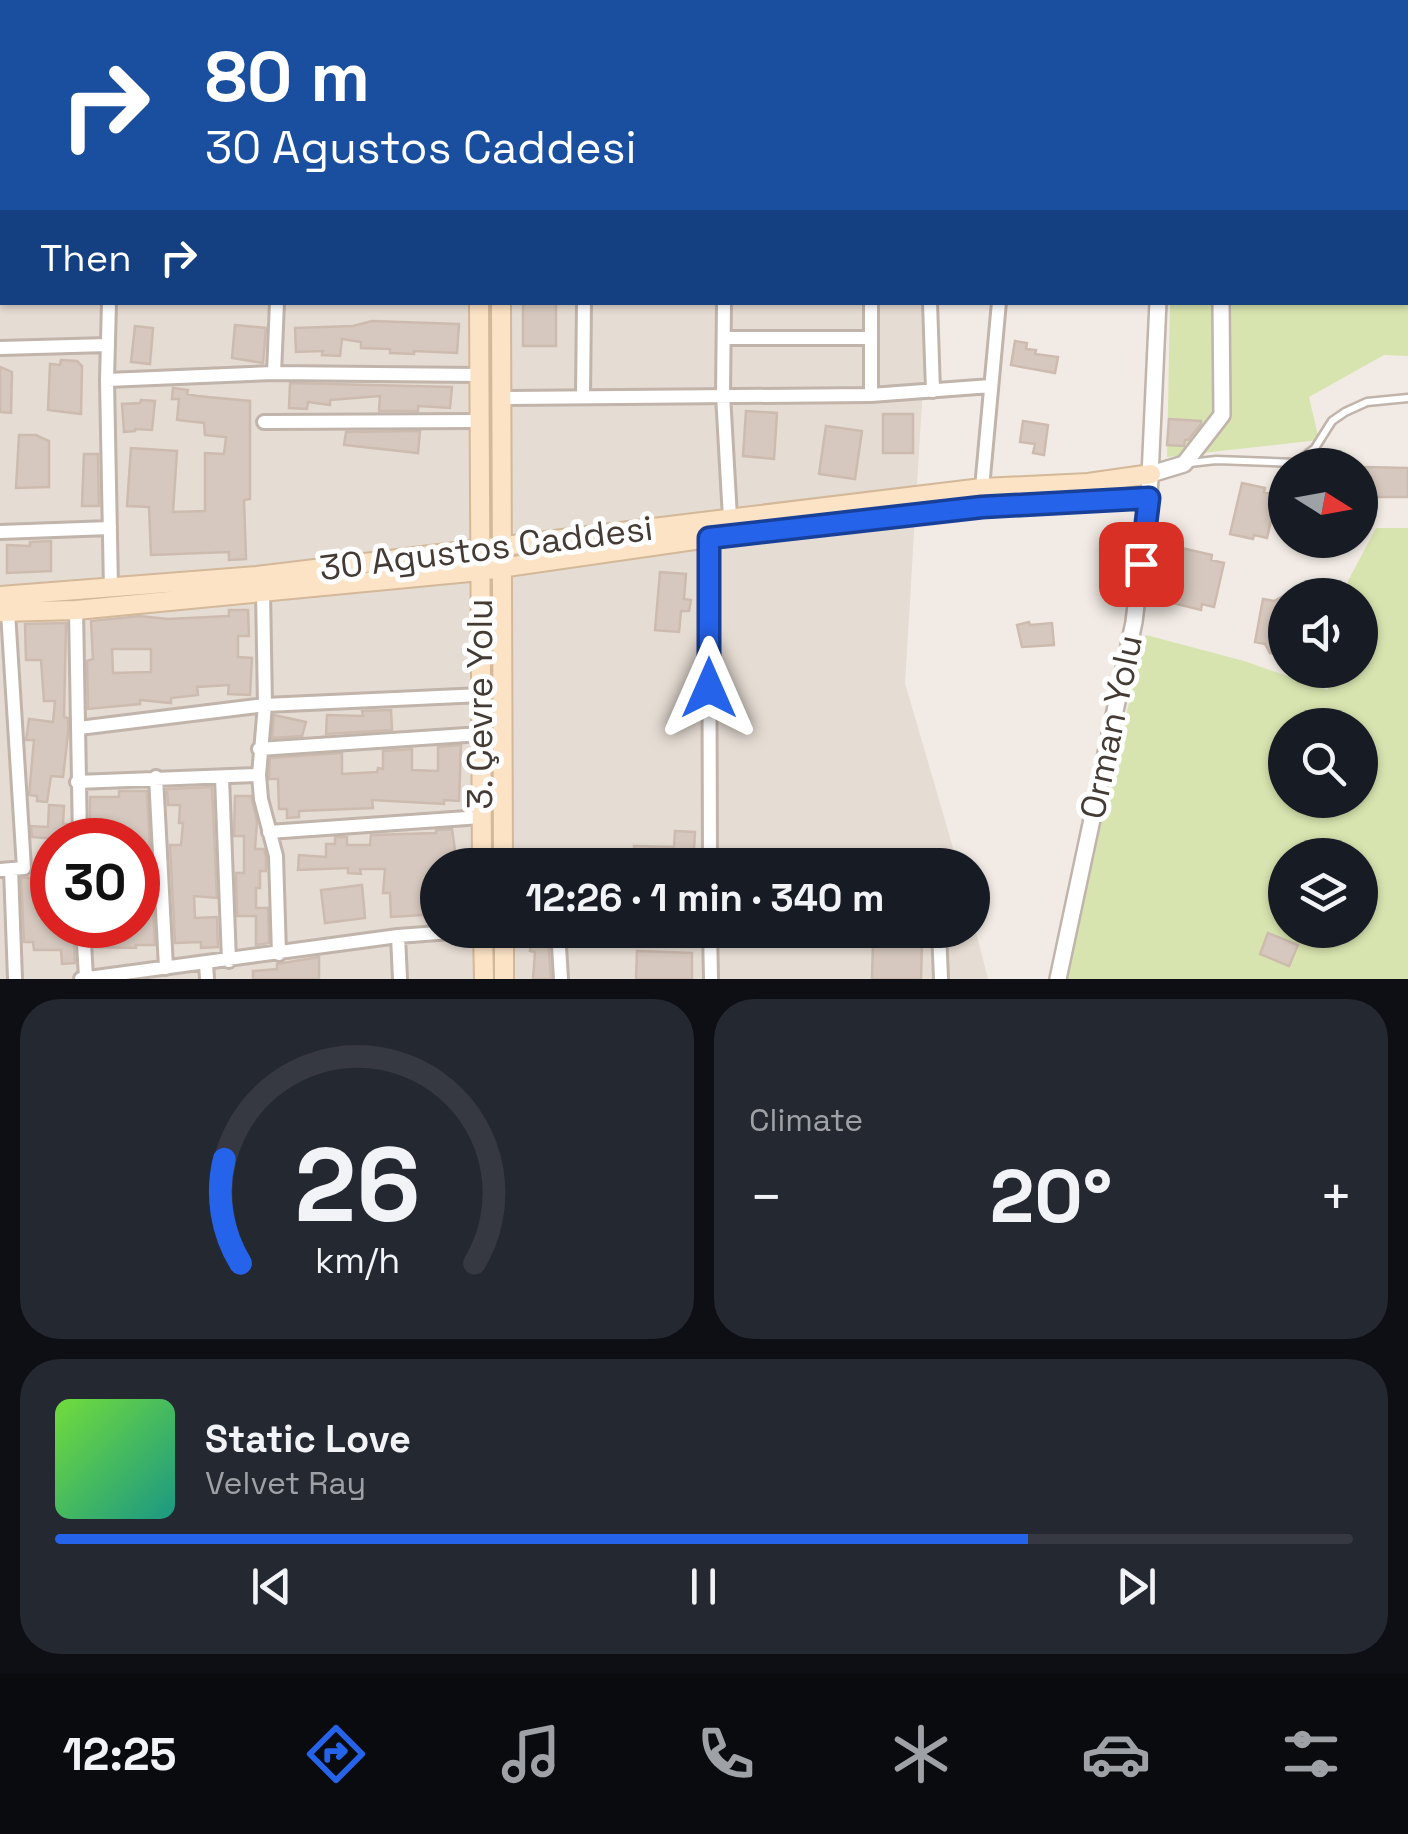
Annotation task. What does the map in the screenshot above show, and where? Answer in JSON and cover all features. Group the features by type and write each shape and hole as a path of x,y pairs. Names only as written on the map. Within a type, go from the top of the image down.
{"main road":[{"name":"3. Çevre Yolu","path":"478,305 481,848"},
{"name":"3. Çevre Yolu","path":"500,305 503,848"},
{"name":"30 Agustos Caddesi","path":"3,607 111,588 501,548 982,488 1088,483 1151,474"},
{"name":"30 Agustos Caddesi","path":"3,607 76,610 480,571 709,538 982,507 1149,498"},
{"path":"481,948 484,979"},
{"path":"504,948 504,979"}],"street":[{"path":"110,305 107,380 111,588"},
{"path":"274,372 277,305"},
{"path":"583,397 584,305"},
{"path":"724,305 722,395 730,518"},
{"path":"871,305 871,395"},
{"path":"930,305 933,390"},
{"path":"982,488 999,305"},
{"name":"Orman Yolu","path":"1058,979 1097,784 1130,646 1151,474 1158,305"},
{"path":"1151,474 1184,464 1222,415 1221,305"},
{"path":"724,338 871,338"},
{"path":"0,348 108,345"},
{"path":"107,380 274,372 479,376"},
{"path":"501,398 871,395 990,386"},
{"path":"264,422 479,421"},
{"path":"0,532 110,528"},
{"path":"709,538 710,848"},
{"path":"263,592 265,705 259,749 260,799 276,856 279,954"},
{"path":"3,607 24,868 5,869 15,979"},
{"path":"76,610 79,818"},
{"path":"79,728 265,705 482,695"},
{"path":"259,749 481,734"},
{"path":"77,782 259,775"},
{"path":"156,777 166,968"},
{"path":"222,777 229,961"},
{"path":"269,832 480,817"},
{"path":"83,948 83,979 420,934"},
{"path":"398,936 400,979"},
{"path":"559,948 561,979"},
{"path":"710,948 711,979"},
{"path":"941,948 942,979"},
{"path":"206,964 207,979"}],"lane":[{"path":"1184,464 1216,460 1296,463 1315,448 1332,422 1345,412 1368,402 1408,398"}],"shaded area":[{"path":"0,305 928,305 905,683 953,848 420,848 420,948 980,948 988,979 0,979"}],"green space":[{"path":"1170,305 1408,305 1408,356 1384,355 1309,397 1319,440 1167,457"},
{"path":"1378,528 1408,528 1408,979 1065,979 1146,635 1268,669 1268,688 1378,688 1378,578 1350,578 1360,558 1378,558"}],"building":[{"path":"523,305 556,305 556,346 523,346"},
{"path":"372,321 459,324 457,353 390,353 390,349 361,348 361,342 342,339 340,356 322,355 323,351 296,352 295,328 353,326"},
{"path":"235,325 266,328 263,363 232,358"},
{"path":"135,326 153,328 150,364 131,362"},
{"path":"1015,341 1027,343 1026,349 1036,350 1035,354 1058,357 1055,373 1011,365"},
{"path":"61,360 77,361 82,366 81,414 48,410 50,364 60,365"},
{"path":"0,367 12,372 11,413 0,412"},
{"path":"290,383 452,387 450,408 418,406 418,411 379,411 380,396 330,400 330,405 308,402 307,409 289,408"},
{"path":"173,388 197,396 250,401 250,499 244,500 246,559 229,560 229,552 151,555 149,507 127,506 131,448 177,451 173,512 205,511 205,453 224,454 226,437 205,435 204,423 177,420 179,399 172,399"},
{"path":"155,401 152,430 124,432 122,404"},
{"path":"746,411 777,413 774,459 743,456"},
{"path":"883,414 913,414 913,453 883,453"},
{"path":"1169,419 1201,424 1184,446 1167,445"},
{"path":"1023,421 1048,425 1044,455 1033,453 1035,444 1020,442"},
{"path":"826,426 862,431 855,479 819,474"},
{"path":"420,431 418,453 344,445 346,432"},
{"path":"19,435 36,435 49,441 49,487 16,488"},
{"path":"84,454 98,454 99,506 82,506"},
{"path":"1378,467 1408,468 1408,497 1378,497"},
{"path":"1242,483 1265,488 1267,538 1230,534"},
{"path":"51,541 51,571 7,573 7,545 30,546 30,542"},
{"path":"1177,547 1212,555 1211,560 1224,563 1214,607 1202,604 1201,610 1165,601 1167,593 1159,592 1169,551 1176,552"},
{"path":"660,572 686,574 684,599 691,600 689,611 681,611 679,632 655,630"},
{"path":"1263,599 1268,600 1268,649 1265,644 1255,642"},
{"path":"229,610 248,610 249,636 238,636 238,657 252,658 250,695 228,694 229,685 197,687 198,695 171,698 171,703 140,700 140,704 88,709 87,661 93,659 91,621 139,616 229,616","holes":["112,649 151,649 151,672 113,673"]},
{"path":"66,623 64,717 68,718 68,734 63,777 51,776 47,802 37,801 37,796 29,795 34,740 26,740 29,719 53,722 55,701 44,701 41,660 26,660 25,624"},
{"path":"1052,623 1054,645 1022,647 1017,625"},
{"path":"391,710 392,730 326,734 327,715 363,716 362,711"},
{"path":"274,715 306,722 302,736 272,738"},
{"path":"461,745 459,801 444,800 444,804 372,800 373,808 299,811 299,817 287,818 287,809 279,809 278,779 269,779 270,758 342,753 342,774 377,772 378,768 383,769 383,751 412,749 412,770 438,771 438,747"},
{"path":"212,787 217,898 194,896 195,918 217,917 218,947 201,948 201,942 175,943 170,845 181,845 183,823 179,823 180,805 168,805 167,789"},
{"path":"119,791 147,791 148,818 90,818 90,797 119,797"},
{"path":"235,796 251,796 257,821 255,849 264,849 266,857 266,871 260,871 260,888 256,888 256,908 268,908 269,943 256,945 256,916 237,916 236,873 244,873 244,836 234,836"},
{"path":"49,805 64,806 63,818 48,818"},
{"path":"452,829 455,848 420,848 420,915 391,917 390,893 383,893 385,869 360,869 361,874 348,873 348,868 298,870 299,855 326,857 326,844 335,844 335,837 347,837 347,845 370,845 371,835"},
{"path":"675,831 695,832 694,848 634,846 674,847"},
{"path":"21,878 30,878 30,942 24,942"},
{"path":"362,885 365,918 325,923 321,890"},
{"path":"1268,933 1268,948 1297,948 1289,966 1260,954"},
{"path":"74,948 75,963 62,964 61,950 34,950"},
{"path":"549,948 551,979 533,979 535,952 530,951"},
{"path":"873,948 922,948 921,979 872,979"},
{"path":"637,951 692,953 692,979 636,979"},
{"path":"319,957 319,979 253,979 253,971 277,969 277,964"}],"route":[{"path":"709,688 709,538 982,507 1149,498 1141,564"}]}
